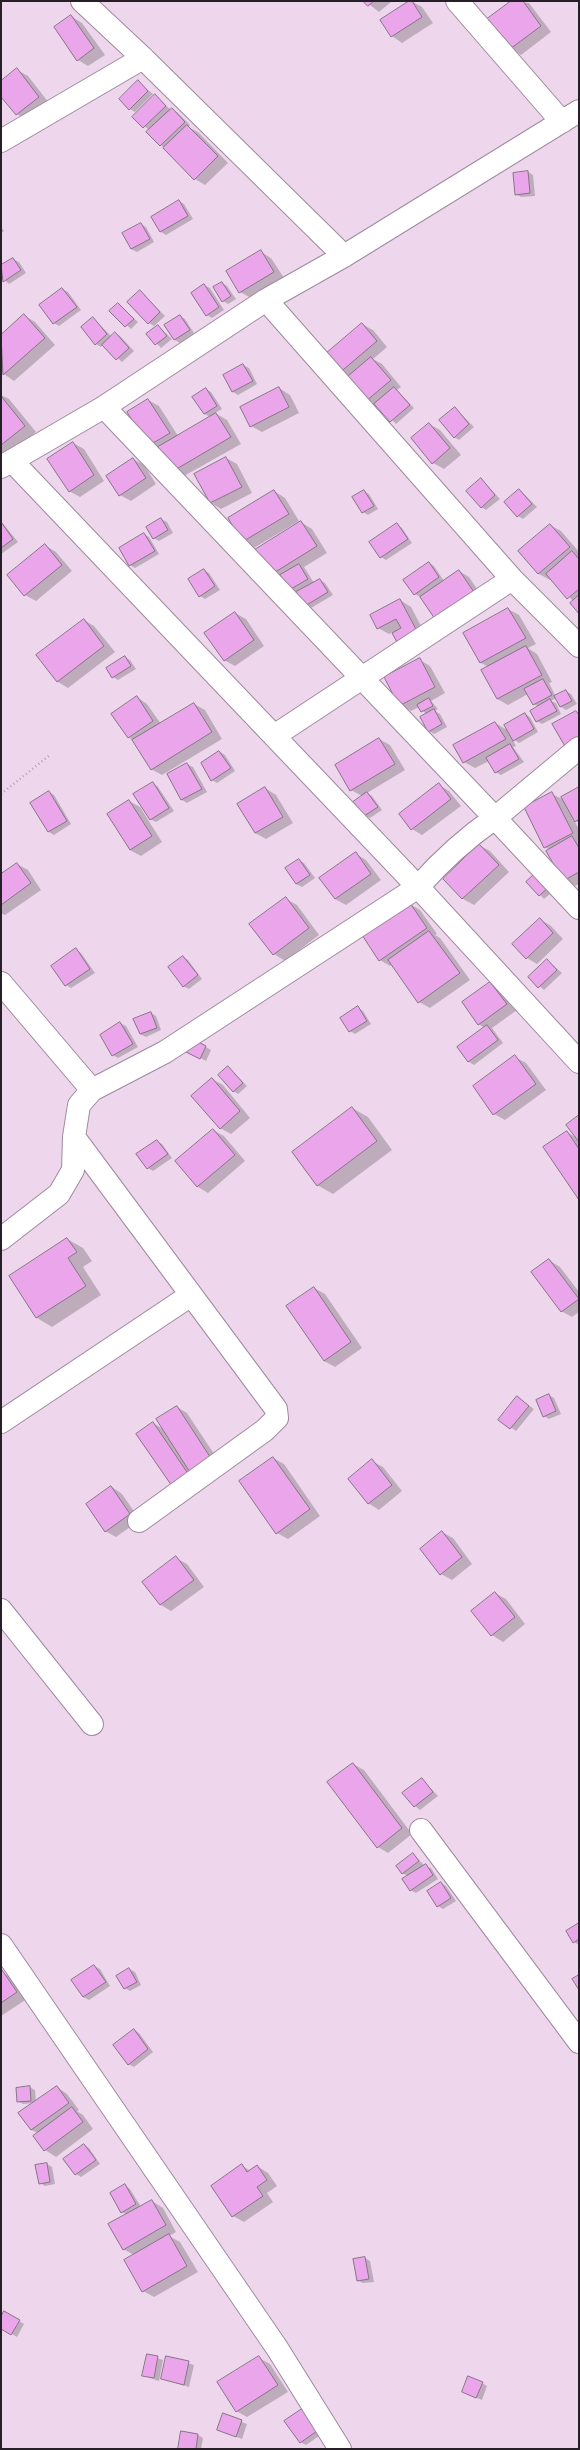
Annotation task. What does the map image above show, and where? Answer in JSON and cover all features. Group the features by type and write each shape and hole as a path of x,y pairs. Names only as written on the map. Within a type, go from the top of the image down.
{"street":[{"path":"82,1 143,58 344,256"},
{"path":"457,1 570,117 344,256 266,300 104,407 7,464 274,736 418,887 579,1062"},
{"path":"1,141 143,58"},
{"path":"266,300 512,579 579,646"},
{"path":"104,407 579,908"},
{"path":"274,736 360,677 512,579"},
{"path":"1,1239 59,1194 74,1170 74,1137 79,1105 92,1090 165,1052 418,887 441,861 473,833 494,818 579,748"},
{"path":"1,983 92,1090"},
{"path":"74,1137 276,1409 277,1418 265,1430 139,1521"},
{"path":"1,1422 191,1295"},
{"path":"1,1610 92,1724"},
{"path":"421,1830 579,2042"},
{"path":"1,1946 276,2348 340,2449"}],"path":[{"path":"1,794 50,755"}],"building":[{"path":"363,1 374,1 368,6"},
{"path":"409,1 412,1 422,17 391,37 380,20"},
{"path":"511,1 523,1 541,26 510,49 487,19"},
{"path":"71,15 94,48 77,61 54,27"},
{"path":"17,68 39,97 16,115 1,97 1,81"},
{"path":"138,80 148,91 129,110 119,99"},
{"path":"155,94 166,106 143,128 132,117"},
{"path":"172,108 185,122 160,146 146,132"},
{"path":"187,125 218,156 194,180 163,148"},
{"path":"528,171 530,193 515,195 513,173"},
{"path":"179,200 188,216 160,232 151,217"},
{"path":"141,223 150,239 131,249 122,233"},
{"path":"261,250 274,272 239,293 226,271"},
{"path":"13,258 21,270 3,282 1,265"},
{"path":"222,282 231,296 222,302 213,287"},
{"path":"204,284 219,307 206,316 191,293"},
{"path":"62,288 77,307 53,324 39,305"},
{"path":"140,290 160,312 148,324 127,302"},
{"path":"118,303 134,319 125,327 109,311"},
{"path":"24,314 45,338 3,375 1,335"},
{"path":"180,315 190,330 174,340 164,325"},
{"path":"93,317 107,334 95,345 81,327"},
{"path":"362,323 377,341 337,375 322,357"},
{"path":"158,325 167,336 155,345 146,334"},
{"path":"115,332 129,348 116,360 102,345"},
{"path":"371,357 391,380 365,402 345,379"},
{"path":"243,364 253,381 232,392 223,375"},
{"path":"279,387 289,407 250,427 240,407"},
{"path":"394,387 410,405 390,422 374,404"},
{"path":"206,388 217,406 204,414 192,397"},
{"path":"1,396 25,426 1,445"},
{"path":"148,399 170,433 148,446 127,412"},
{"path":"455,407 469,424 454,438 439,420"},
{"path":"216,413 231,437 173,471 158,447"},
{"path":"429,423 450,448 432,464 411,438"},
{"path":"73,442 94,475 69,492 47,459"},
{"path":"226,457 242,487 210,503 194,474"},
{"path":"133,458 146,478 119,496 106,476"},
{"path":"481,478 495,495 481,508 466,491"},
{"path":"519,489 532,504 517,517 504,502"},
{"path":"274,490 289,514 242,542 228,518"},
{"path":"364,490 374,506 362,513 352,497"},
{"path":"161,518 168,530 153,539 146,527"},
{"path":"301,521 317,546 269,576 253,551"},
{"path":"1,522 13,539 1,548"},
{"path":"397,523 408,539 380,558 369,542"},
{"path":"550,524 570,547 538,574 518,551"},
{"path":"144,533 155,551 129,566 119,548"},
{"path":"45,544 62,565 24,596 7,575"},
{"path":"572,551 579,559 579,589 567,599 546,574"},
{"path":"429,562 439,577 414,595 403,580"},
{"path":"299,564 308,579 289,590 280,575"},
{"path":"204,569 215,586 199,597 188,579"},
{"path":"459,570 476,595 437,622 420,597"},
{"path":"320,579 328,592 305,606 296,592"},
{"path":"579,595 579,614 570,603"},
{"path":"400,599 418,633 398,644 392,633 401,628 396,619 377,629 370,615"},
{"path":"508,608 526,638 480,663 463,633"},
{"path":"235,612 254,640 224,661 204,633"},
{"path":"84,619 104,646 57,682 36,655"},
{"path":"526,646 542,675 497,699 481,670"},
{"path":"125,656 131,666 112,678 106,668"},
{"path":"420,658 435,687 399,706 384,677"},
{"path":"543,679 552,695 533,705 524,689"},
{"path":"566,690 572,701 560,707 554,696"},
{"path":"137,696 153,721 128,738 111,714"},
{"path":"429,698 433,706 421,712 417,705"},
{"path":"550,699 557,711 536,722 530,711"},
{"path":"194,703 212,732 151,770 132,740"},
{"path":"434,709 442,724 428,732 420,717"},
{"path":"576,711 579,715 579,741 566,748 552,724"},
{"path":"525,713 534,729 513,741 504,725"},
{"path":"495,722 506,739 463,763 453,745"},
{"path":"379,738 395,764 350,791 335,765"},
{"path":"510,744 519,759 495,773 486,758"},
{"path":"219,751 231,768 211,781 201,763"},
{"path":"187,763 202,789 181,800 167,774"},
{"path":"153,782 169,808 150,820 133,794"},
{"path":"439,783 451,799 411,830 399,814"},
{"path":"265,787 283,817 255,833 237,804"},
{"path":"579,787 579,819 575,822 561,797"},
{"path":"49,791 67,821 48,832 30,803"},
{"path":"367,792 378,807 364,816 353,802"},
{"path":"552,792 573,833 544,848 524,807"},
{"path":"129,800 152,836 130,850 107,814"},
{"path":"572,836 579,848 579,872 563,881 546,851"},
{"path":"479,844 499,865 462,899 443,879"},
{"path":"356,852 371,874 335,899 319,878"},
{"path":"299,859 310,875 296,884 285,868"},
{"path":"17,863 31,883 1,905 1,874"},
{"path":"538,871 551,885 539,896 526,882"},
{"path":"286,897 309,928 273,955 249,924"},
{"path":"410,903 427,928 379,961 362,935"},
{"path":"540,918 553,933 526,959 512,944"},
{"path":"429,931 460,973 418,1003 388,960"},
{"path":"76,948 90,969 65,986 51,966"},
{"path":"183,956 198,975 183,987 168,967"},
{"path":"547,959 557,970 538,988 528,977"},
{"path":"490,982 507,1004 478,1025 462,1002"},
{"path":"358,1006 367,1021 349,1032 340,1018"},
{"path":"151,1012 157,1028 140,1034 133,1019"},
{"path":"120,1022 133,1044 112,1056 100,1035"},
{"path":"487,1025 498,1040 468,1062 457,1047"},
{"path":"191,1038 206,1046 200,1059 184,1051"},
{"path":"515,1055 536,1084 493,1115 473,1086"},
{"path":"228,1066 243,1083 233,1092 218,1075"},
{"path":"212,1078 240,1111 220,1129 191,1096"},
{"path":"352,1107 377,1141 317,1186 292,1152"},
{"path":"579,1115 579,1142 566,1125"},
{"path":"213,1129 235,1155 197,1187 175,1161"},
{"path":"567,1131 579,1149 579,1200 543,1147"},
{"path":"157,1140 168,1154 147,1169 136,1154"},
{"path":"67,1238 77,1252 68,1258 86,1286 36,1318 9,1276"},
{"path":"549,1259 579,1299 561,1312 531,1272"},
{"path":"314,1287 351,1342 324,1361 286,1306"},
{"path":"549,1394 556,1411 543,1417 536,1400"},
{"path":"517,1396 529,1406 510,1429 498,1420"},
{"path":"177,1406 214,1463 193,1477 156,1419"},
{"path":"153,1422 191,1478 174,1489 136,1434"},
{"path":"273,1457 310,1509 276,1534 239,1481"},
{"path":"372,1459 392,1485 368,1504 348,1479"},
{"path":"111,1486 130,1514 105,1532 86,1504"},
{"path":"442,1531 462,1557 440,1575 420,1549"},
{"path":"176,1556 194,1580 160,1605 142,1582"},
{"path":"495,1592 515,1617 491,1636 471,1611"},
{"path":"353,1763 402,1828 377,1848 327,1782"},
{"path":"422,1778 433,1792 414,1807 402,1793"},
{"path":"413,1853 419,1861 402,1874 396,1866"},
{"path":"426,1864 433,1875 410,1891 402,1879"},
{"path":"441,1882 451,1898 437,1907 427,1891"},
{"path":"579,1923 579,1939 573,1943 566,1931"},
{"path":"94,1965 106,1982 83,1997 71,1980"},
{"path":"129,1968 137,1982 124,1989 116,1976"},
{"path":"2,1970 17,1992 1,2003 1,1971"},
{"path":"579,1975 579,1990 572,1979"},
{"path":"134,2029 148,2049 128,2065 113,2045"},
{"path":"30,2086 31,2101 17,2102 16,2088"},
{"path":"57,2086 69,2103 31,2130 18,2113"},
{"path":"72,2107 83,2122 44,2151 33,2136"},
{"path":"84,2144 96,2160 75,2175 63,2159"},
{"path":"47,2163 50,2182 39,2184 35,2165"},
{"path":"242,2164 247,2172 257,2165 267,2180 257,2187 263,2196 232,2217 211,2186"},
{"path":"125,2184 136,2204 121,2213 110,2193"},
{"path":"152,2200 166,2225 123,2250 108,2224"},
{"path":"169,2234 187,2266 142,2292 124,2260"},
{"path":"365,2257 369,2279 357,2281 353,2259"},
{"path":"4,2311 20,2320 11,2335 1,2329 1,2317"},
{"path":"147,2354 158,2356 154,2378 142,2376"},
{"path":"166,2356 189,2361 184,2385 161,2379"},
{"path":"259,2356 278,2385 236,2412 217,2382"},
{"path":"468,2376 483,2382 476,2398 462,2392"},
{"path":"302,2409 317,2431 300,2443 284,2421"},
{"path":"223,2413 242,2420 236,2437 217,2430"},
{"path":"181,2431 198,2434 196,2449 178,2449"}]}
